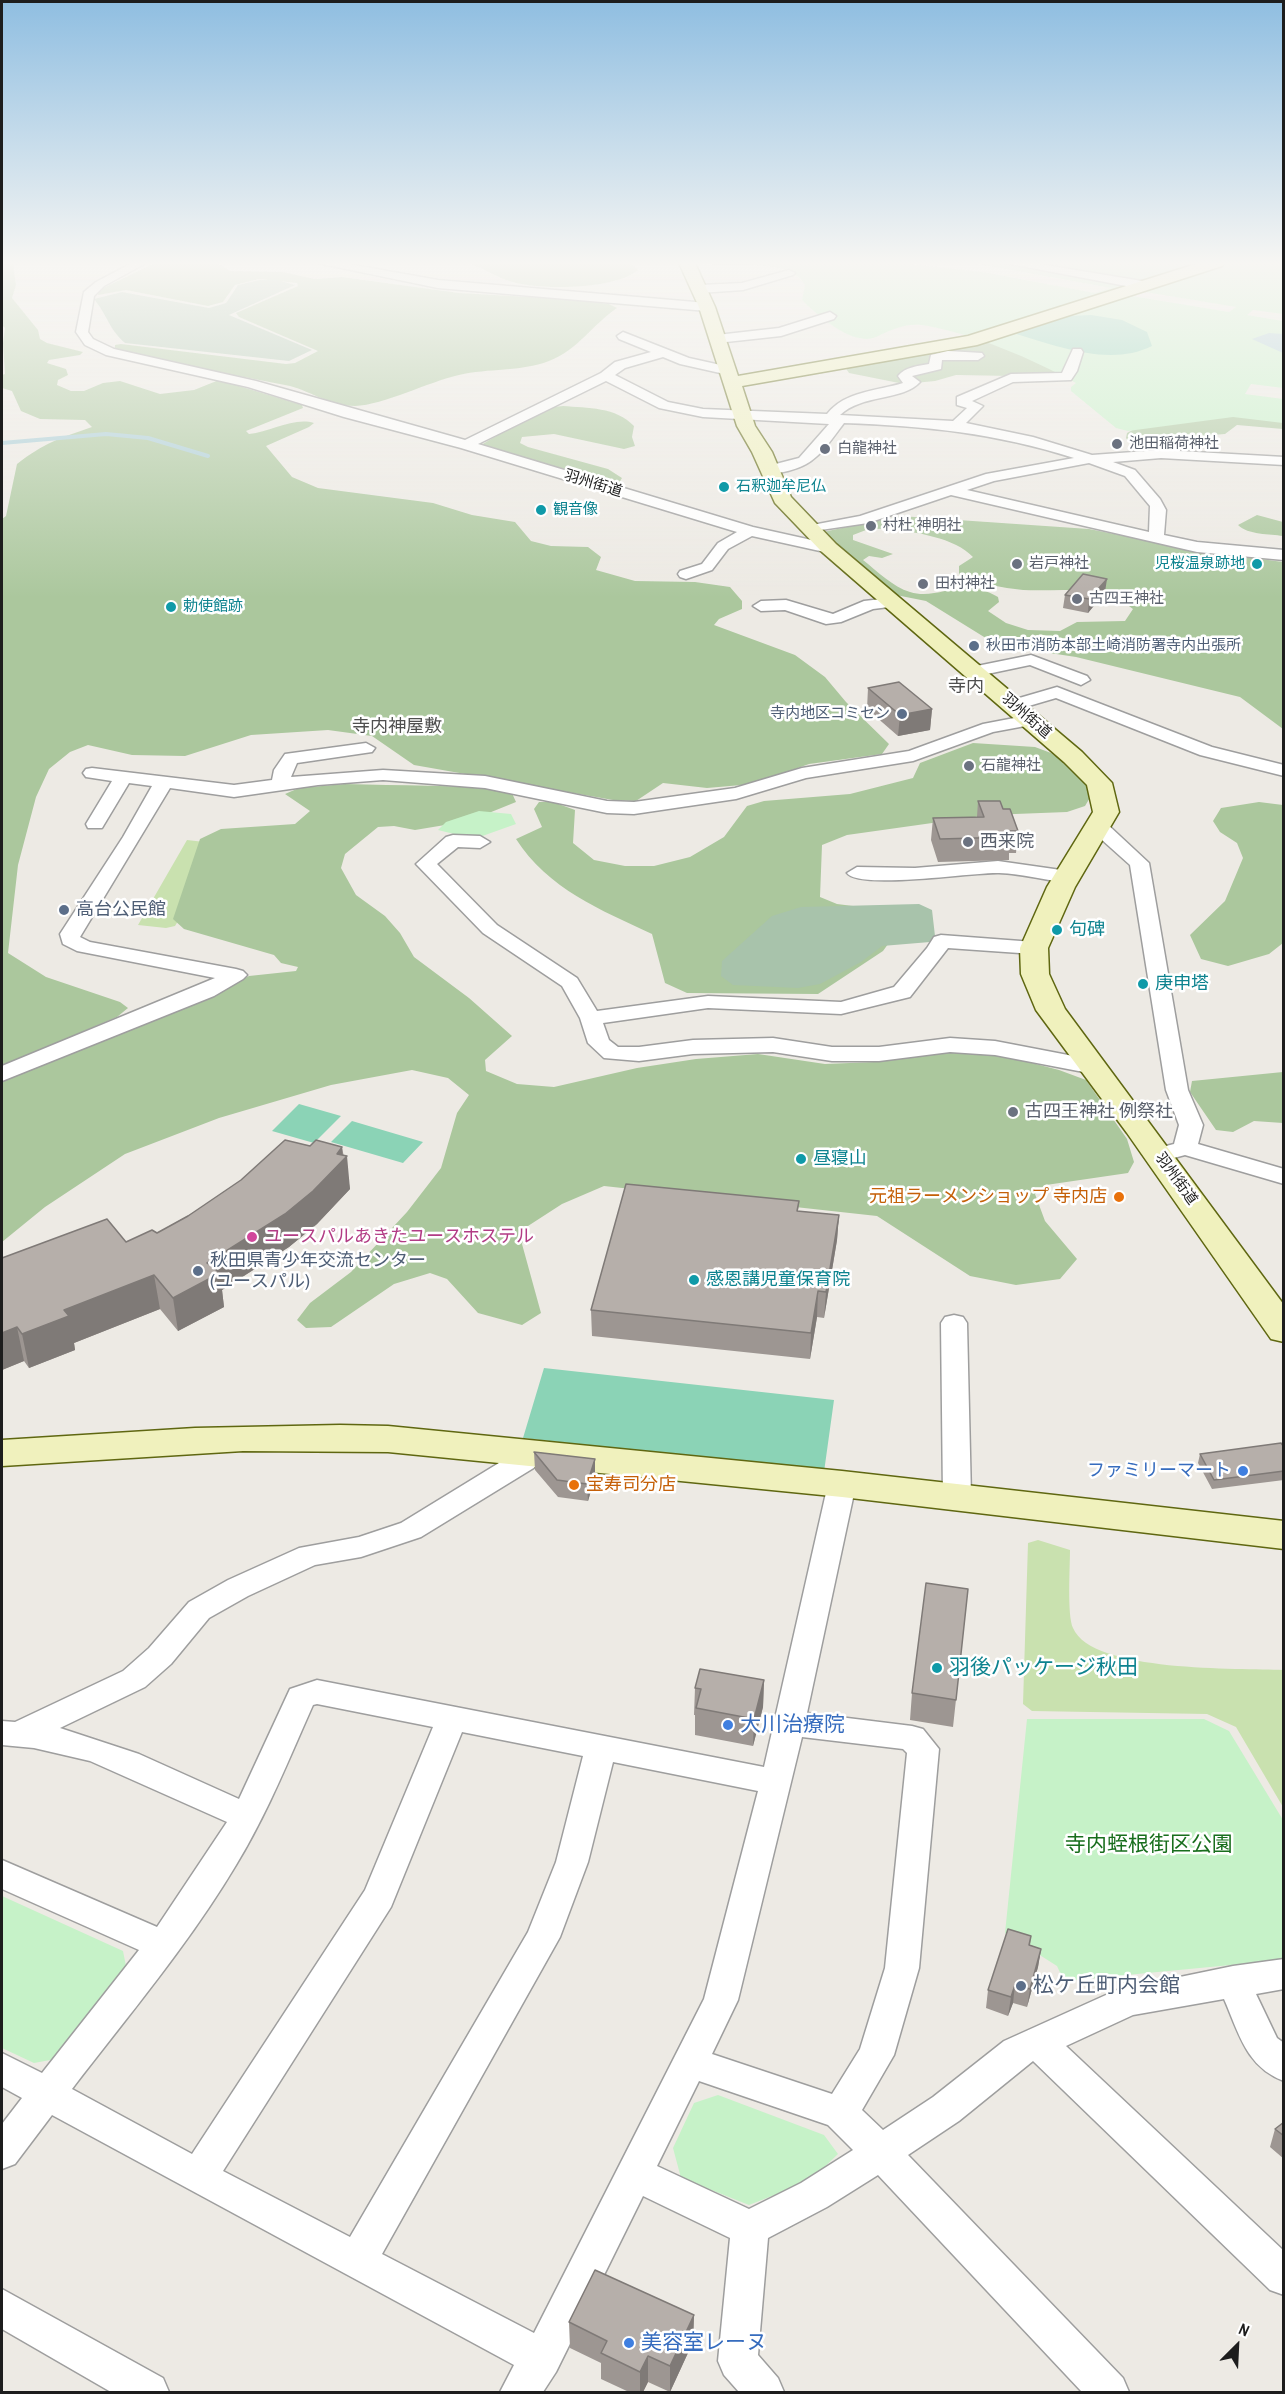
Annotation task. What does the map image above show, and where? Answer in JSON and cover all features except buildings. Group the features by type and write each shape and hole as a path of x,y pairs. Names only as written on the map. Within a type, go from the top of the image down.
{"street":[{"name":"羽州街道","path":"209,375 255,385 359,417 466,445 750,531 829,548 1022,713 1099,783 1106,812 1068,877 1034,948 1035,974 1051,1010 1094,1067 1172,1151 1284,1331"},
{"path":"727,375 740,375"},
{"path":"769,470 792,469 805,463 834,420 833,412 844,404 881,390 908,387 913,382 904,375"},
{"path":"957,425 976,406 962,402 962,400 1011,378 1066,377 1068,375"},
{"path":"466,445 606,376 664,405 703,413 957,425 1026,438 1130,473 1136,485 1151,496 1160,510 1156,539"},
{"path":"731,376 742,414 782,499 829,548"},
{"path":"812,529 863,520 1012,472 1089,459 1161,454 1284,461"},
{"path":"952,491 1156,539 1213,550 1284,555"},
{"path":"686,574 707,567 723,546 750,531"},
{"path":"761,606 786,606 826,619 835,619 870,604 891,603"},
{"path":"92,773 234,791 281,783 383,775 439,778 485,782 607,807 634,808 736,793 782,781 802,773 913,756 989,728 1022,713 1081,680 1031,660 973,672"},
{"path":"1057,692 1206,751 1284,771"},
{"path":"281,783 283,770 291,758 366,748"},
{"path":"95,825 124,777"},
{"path":"2,1074 83,1039 206,991 236,975 84,947 70,940 70,934 133,837 164,782"},
{"path":"1099,827 1139,863 1177,1090 1191,1125 1172,1151 1284,1177"},
{"path":"480,842 453,841 426,864 490,929 570,982 591,1018 599,1043 612,1053 639,1054 693,1047 772,1045 832,1054 879,1054 950,1045 995,1048 1094,1067"},
{"path":"857,873 915,874 998,867 1068,877"},
{"path":"591,1018 708,1002 841,1008 902,992 938,950 941,941 1034,948"},
{"path":"954,1323 957,1497"},
{"path":"2,1453 196,1438 319,1436 388,1439 842,1484 1284,1534"},
{"path":"10,1733 134,1679 160,1656 199,1610 238,1587 309,1555 361,1547 411,1530 535,1454"},
{"path":"520,2392 542,2358 721,2000 776,1782 842,1484"},
{"path":"2,2152 163,1944 224,1857 248,1817 301,1697 318,1692 776,1782"},
{"path":"198,2177 379,1897 452,1718"},
{"path":"788,1723 912,1738 923,1749 902,1968 876,2055 840,2113"},
{"path":"10,1733 100,1751 248,1817"},
{"path":"358,2260 543,1937 572,1862 601,1746"},
{"path":"2,1874 163,1944"},
{"path":"750,2228 814,2195 881,2152 946,2109 1017,2052 1129,2001 1284,1974"},
{"path":"1233,1982 1264,2049 1284,2065"},
{"path":"1038,2043 1284,2277"},
{"path":"690,2062 840,2113 881,2152 1109,2392"},
{"path":"2,2069 198,2177 542,2358"},
{"path":"636,2174 750,2228"},
{"path":"750,2228 738,2361 764,2392"},
{"path":"2,2308 148,2392"}],"green space":[{"path":"2,375 68,375 58,380 57,385 71,391 84,391 103,383 120,381 160,394 194,390 219,380 302,405 303,408 246,431 249,434 290,423 314,423 266,446 292,477 318,488 433,503 472,515 515,522 531,541 551,546 588,547 601,557 596,570 635,581 695,582 730,587 742,601 742,609 719,619 714,625 795,655 825,677 846,702 889,744 882,754 809,764 753,784 707,788 663,783 636,801 613,800 414,765 372,736 328,730 251,735 185,756 132,755 88,745 70,752 49,769 36,797 18,865 8,953 46,977 120,1002 128,1008 117,1017 2,1066 2,519 6,516 17,464 53,442 92,427 85,420 40,419 21,411 12,391 2,388"},
{"path":"232,375 461,375 379,402 355,406 330,401 290,386"},
{"path":"858,375 1064,375 1067,377 956,375 935,381 904,384"},
{"path":"1060,375 1283,375 1283,388 1251,384 1245,394 1283,399 1283,423 1233,417 1128,431 1116,428 1071,391 1071,387 1076,383"},
{"path":"563,406 592,408 619,415 634,426 632,437 635,446 624,449 554,434 522,437 520,443 608,469 622,478 619,483 609,484 487,449 481,445 543,408"},
{"path":"1215,411 1283,419 1283,429 1237,425 1225,434 1163,439 1161,450 1137,448 1126,438 1127,433 1136,428"},
{"path":"1257,515 1283,522 1283,536 1253,532 1238,525"},
{"path":"900,516 1089,529 1201,551 1283,562 1283,729 1240,697 1076,657 997,645 926,601 896,595 823,532","holes":["889,528 945,540 965,550 973,557 959,566 959,575 967,578 991,585 1023,590 1094,592 1107,595 1133,609 1125,621 1077,622 1060,631 1028,630 1006,623 988,611 999,602 998,597 985,591 962,589 930,594 910,592 891,583 863,560 869,556 882,558 893,554 853,540 853,535 866,530"]},
{"path":"973,743 1035,747 1051,753 1081,774 1091,796 1085,806 1067,812 989,815 847,835 822,845 820,897 837,904 877,909 896,933 883,951 818,994 687,993 665,983 652,934 595,907 560,885 544,872 516,839 542,827 534,809 539,802 553,802 575,810 573,843 594,860 625,866 654,866 690,857 724,837 747,806 764,801 850,794 913,778 920,763"},
{"path":"345,784 449,786 511,791 516,802 469,821 415,830 394,826 378,827 345,854 341,868 356,895 385,916 400,933 414,957 469,998 512,1036 485,1060 486,1071 517,1084 554,1087 637,1068 696,1059 758,1054 825,1064 874,1062 955,1051 1001,1055 1059,1070 1086,1080 1127,1139 1134,1162 1128,1173 1046,1185 1035,1194 1045,1221 1077,1259 1060,1279 1016,1285 970,1276 877,1216 604,1186 562,1204 528,1226 522,1244 541,1313 522,1325 478,1313 447,1279 430,1273 394,1284 331,1327 306,1328 297,1320 310,1303 351,1272 407,1212 441,1168 457,1113 469,1095 448,1078 412,1070 331,1085 219,1118 125,1154 45,1207 2,1242 2,1081 217,992 249,976 296,971 298,967 281,963 274,955 184,929 173,919 200,839 221,829 295,824 310,811 285,794 299,788"},
{"path":"1259,802 1283,805 1283,943 1269,954 1228,966 1201,959 1190,935 1225,901 1243,858 1237,843 1220,832 1213,821 1221,808"},
{"path":"479,811 511,814 516,824 474,839 438,830 446,822"},
{"path":"187,840 213,843 183,913 175,926 166,928 138,925"},
{"path":"919,904 932,910 935,936 930,942 882,946 861,962 820,984 798,988 733,985 721,976 722,961 772,916 801,907"},
{"path":"1283,1072 1283,1123 1254,1121 1233,1132 1216,1130 1190,1092 1192,1081"},
{"path":"299,1104 341,1116 314,1143 272,1131"},
{"path":"352,1121 423,1142 403,1163 331,1142"},
{"path":"544,1368 834,1400 824,1472 523,1438"},
{"path":"1038,1540 1070,1550 1071,1622 1073,1628 1086,1643 1108,1653 1136,1661 1203,1668 1283,1670 1283,1807 1236,1727 1207,1714 1032,1711 1023,1704 1028,1543"},
{"name":"寺内蛭根街区公園","path":"1027,1719 1204,1719 1229,1731 1283,1820 1283,1960 1064,1981 1057,1966 1005,1933"},
{"path":"2,1896 123,1951 127,1971 61,2058 34,2063 2,2048"},
{"path":"718,2095 824,2135 838,2154 810,2181 749,2205 681,2178 673,2148 694,2103"}],"waterway":[{"path":"2,443 106,434 148,438 208,456"}],"place":[{"name":"池田稲荷神社","path":"1117,444"},
{"name":"白龍神社","path":"825,449"},
{"name":"石釈迦牟尼仏","path":"724,487"},
{"name":"観音像","path":"541,510"},
{"name":"村杜 神明社","path":"871,526"},
{"name":"岩戸神社","path":"1017,564"},
{"name":"児桜温泉跡地","path":"1257,564"},
{"name":"田村神社","path":"923,584"},
{"name":"古四王神社","path":"1077,599"},
{"name":"勅使館跡","path":"171,607"},
{"name":"秋田市消防本部土崎消防署寺内出張所","path":"974,646"},
{"name":"寺内地区コミセン","path":"902,714"},
{"name":"石龍神社","path":"969,766"},
{"name":"西来院","path":"968,842"},
{"name":"高台公民館","path":"64,910"},
{"name":"句碑","path":"1057,930"},
{"name":"庚申塔","path":"1143,984"},
{"name":"古四王神社 例祭社","path":"1013,1112"},
{"name":"昼寝山","path":"801,1159"},
{"name":"元祖ラーメンショップ 寺内店","path":"1119,1197"},
{"name":"ユースパルあきたユースホステル","path":"252,1237"},
{"name":"秋田県青少年交流センター (ユースパル)","path":"198,1271"},
{"name":"感恩講児童保育院","path":"694,1280"},
{"name":"ファミリーマート","path":"1243,1471"},
{"name":"宝寿司分店","path":"574,1485"},
{"name":"羽後パッケージ秋田","path":"937,1668"},
{"name":"大川治療院","path":"728,1725"},
{"name":"松ケ丘町内会館","path":"1021,1986"},
{"name":"美容室レーヌ","path":"629,2343"}],"district":[{"name":"寺内","path":"966,687"},
{"name":"寺内神屋敷","path":"397,727"}]}
